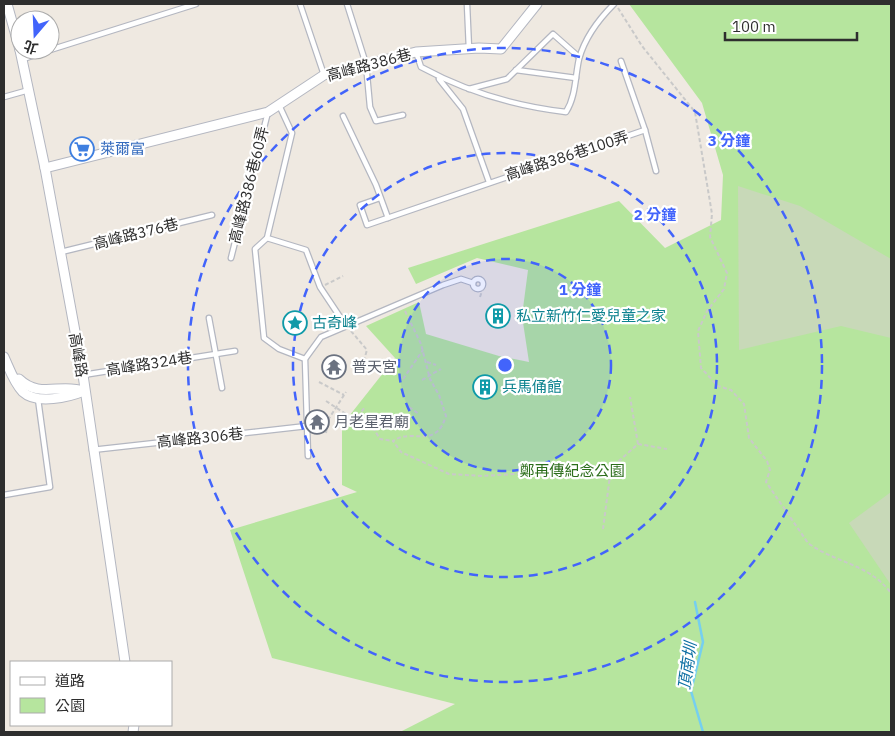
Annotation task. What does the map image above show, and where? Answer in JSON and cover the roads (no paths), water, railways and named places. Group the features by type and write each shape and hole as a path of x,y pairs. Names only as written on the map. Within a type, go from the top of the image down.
{"street":[{"name":"高峰路386巷","path":"45,168 268,112 324,75 366,64 416,52 469,49 501,50 537,4"},
{"name":"高峰路","path":"23,60 45,168 82,375 126,661"},
{"path":"4,357 10,371 24,392 38,399 72,396 84,391"},
{"path":"10,371 26,386 37,391 72,387 84,391"}],"lane":[{"path":"60,47 196,4"},
{"path":"300,4 324,75"},
{"path":"347,4 366,64 370,107 376,121 403,115"},
{"path":"467,4 469,49"},
{"name":"高峰路386巷100弄","path":"416,52 421,68 468,90 504,102 566,112 571,104 579,58 594,23 615,4"},
{"path":"468,90 507,80 554,34 579,58"},
{"name":"高峰路386巷100弄","path":"621,61 645,130 656,171"},
{"path":"516,70 576,78"},
{"name":"高峰路386巷100弄","path":"436,76 463,109 489,182"},
{"path":"4,97 29,90"},
{"path":"279,105 292,133 266,238 255,249 264,338 279,349 305,359"},
{"name":"高峰路386巷60弄","path":"231,258 268,112"},
{"path":"343,116 388,218"},
{"name":"高峰路386巷100弄","path":"380,198 360,205 367,225 645,130"},
{"name":"高峰路376巷","path":"59,252 212,216"},
{"path":"266,238 306,250 320,287 346,326"},
{"path":"308,456 305,359 321,337 461,279 474,283 477,279 481,279 484,286"},
{"path":"209,318 222,388"},
{"name":"高峰路324巷","path":"82,375 236,351"},
{"path":"4,495 50,487 38,399"},
{"name":"高峰路306巷","path":"92,450 307,426"}],"waterway":[{"name":"頂南圳","path":"695,602 703,642 691,691 703,732"}],"place":[{"name":"萊爾富","path":"82,149"},
{"name":"私立新竹仁愛兒童之家","path":"498,316"},
{"name":"古奇峰","path":"295,323"},
{"name":"普天宮","path":"334,367"},
{"name":"兵馬俑館","path":"485,387"},
{"name":"月老星君廟","path":"317,422"}],"park label":[{"name":"鄭再傳紀念公園","path":"572,471"}]}
